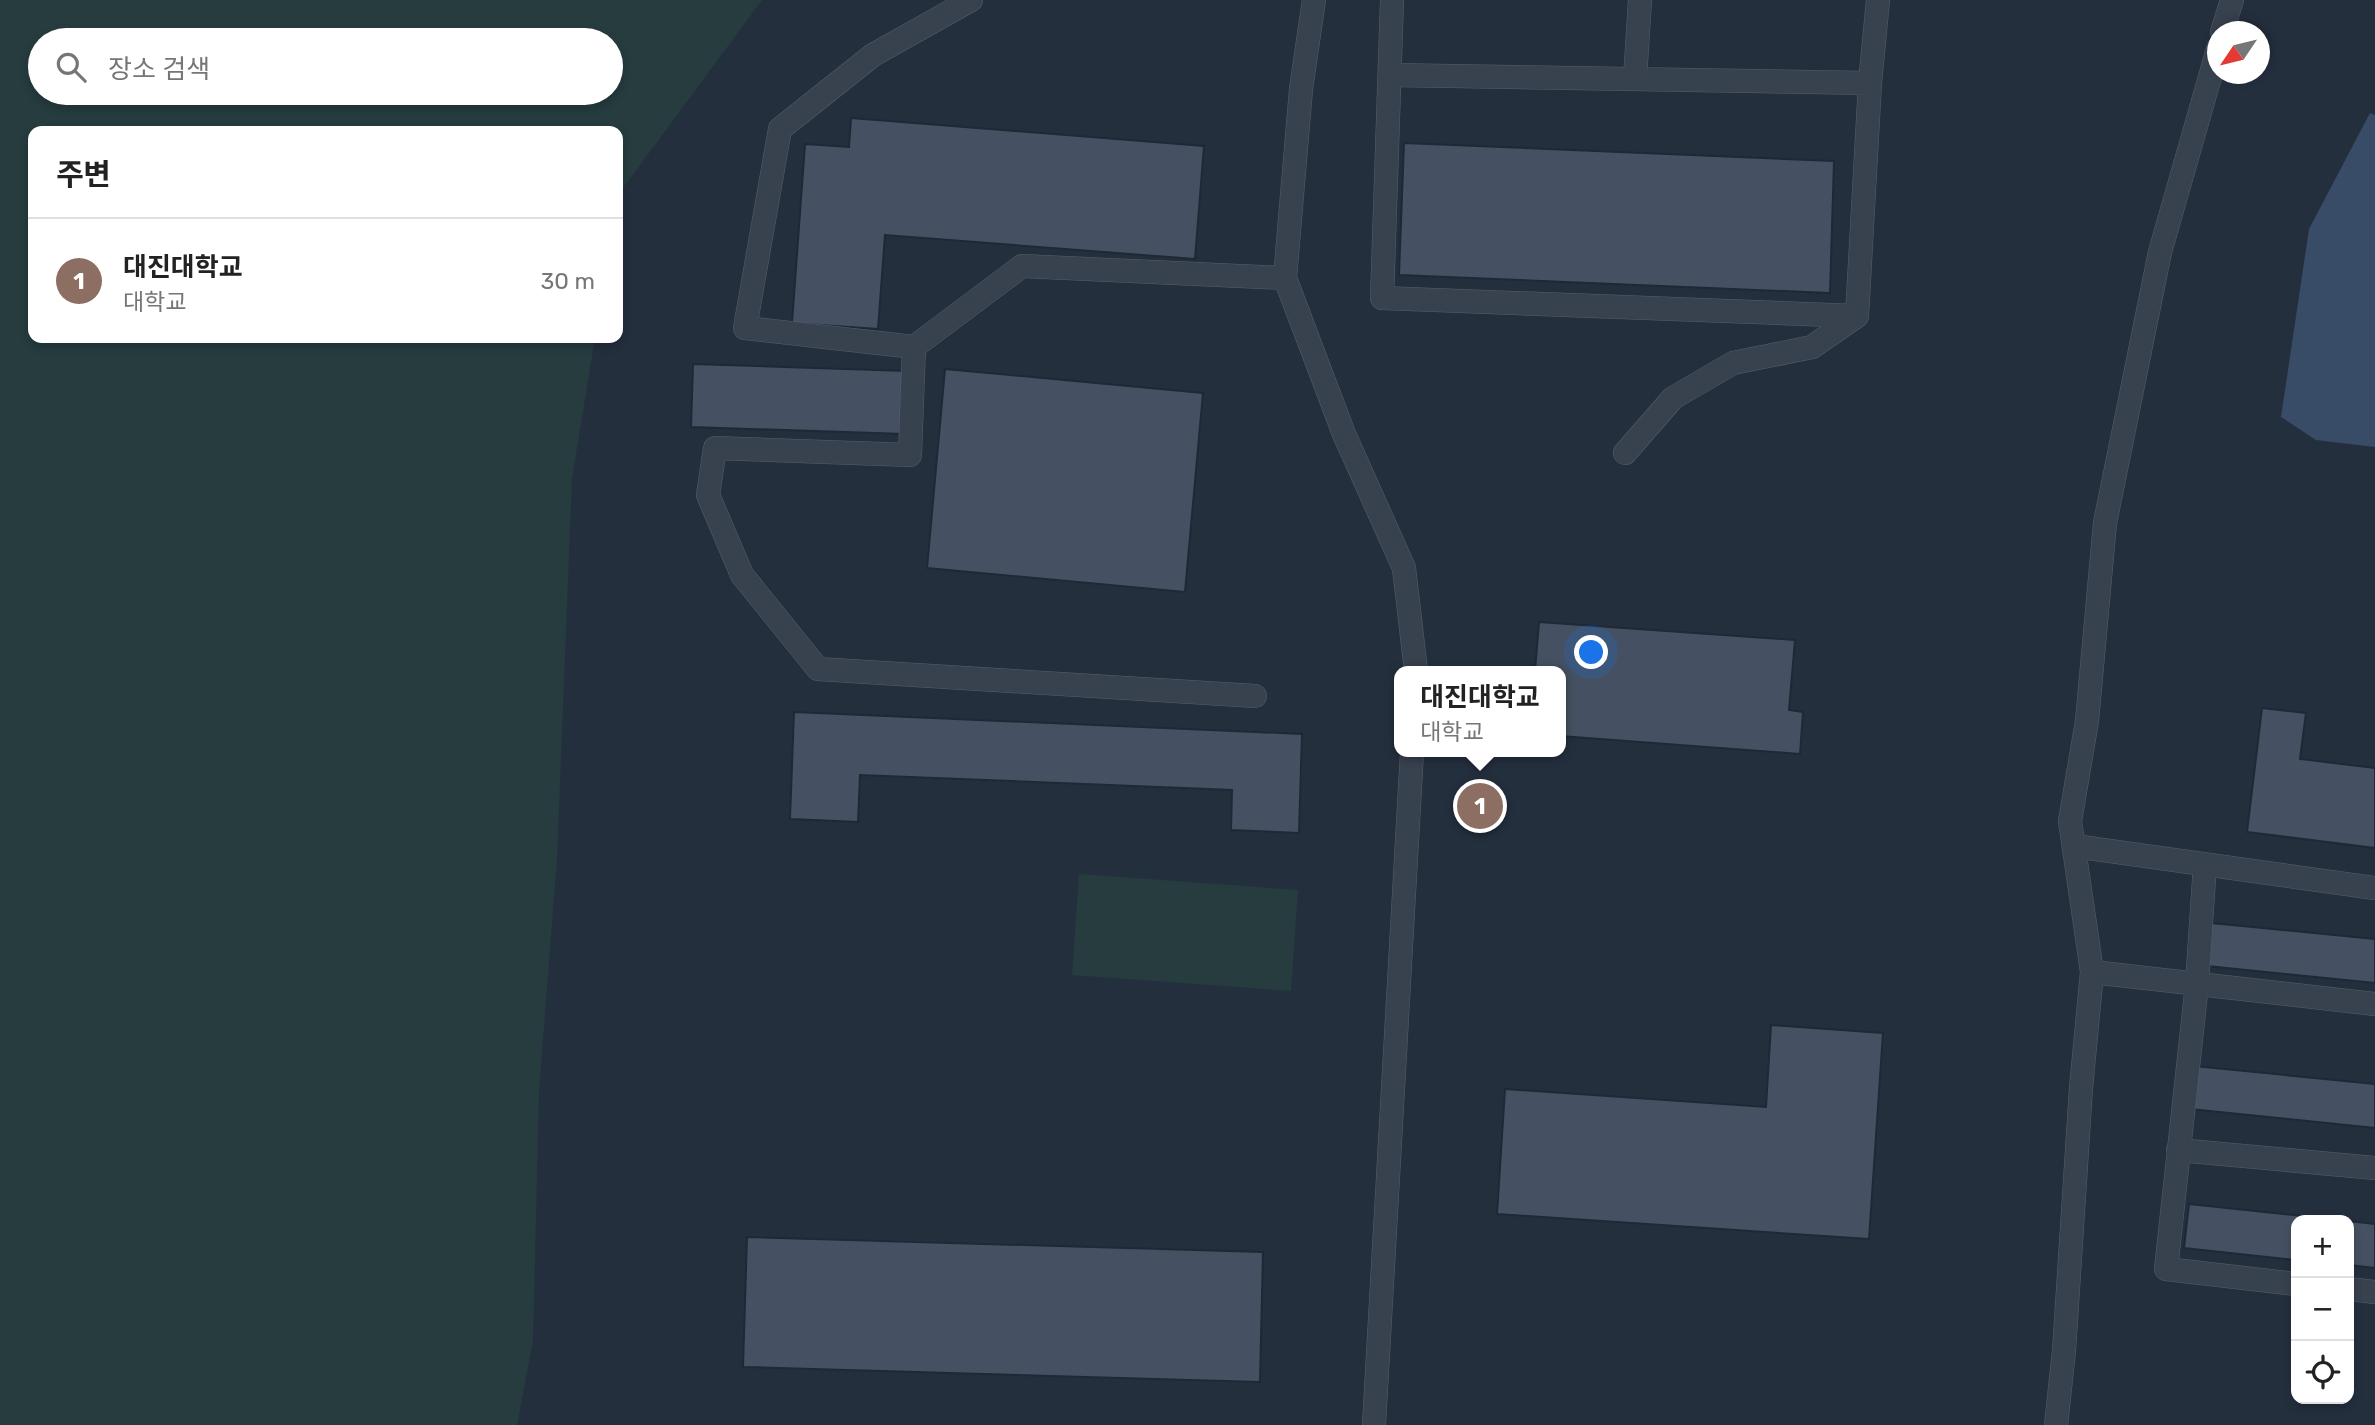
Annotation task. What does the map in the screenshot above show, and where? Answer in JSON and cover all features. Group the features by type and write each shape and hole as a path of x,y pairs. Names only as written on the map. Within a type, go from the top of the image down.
{"lane":[{"path":"971,0 873,55 780,129 744,328 914,347 1022,266 1285,278"},
{"path":"1314,0 1301,89 1285,278 1344,434 1404,568 1415,666"},
{"path":"1392,0 1382,298 1857,316"},
{"path":"1635,79 1640,0"},
{"path":"1857,316 1870,83 1878,0"},
{"path":"2225,21 2232,0"},
{"path":"1390,75 1870,83"},
{"path":"2056,1425 2064,1351 2081,1088 2092,972 2070,821 2087,721 2105,523 2160,252 2207,84"},
{"path":"1625,453 1673,398 1733,363 1812,347 1857,316"},
{"path":"914,347 910,455 715,448 708,495 742,575 818,668 1255,696"},
{"path":"1374,1425 1412,757"},
{"path":"2074,846 2375,888"},
{"path":"2205,864 2197,984 2166,1269 2291,1282"},
{"path":"2092,972 2375,1004"},
{"path":"2178,1150 2375,1168"},
{"path":"2354,1290 2375,1292"}],"green space":[{"path":"0,0 762,0 623,188 623,126 28,126 28,343 594,343 572,478 557,859 539,1092 533,1340 517,1425 0,1425"},
{"path":"1079,874 1298,890 1291,991 1072,975"}],"water":[{"path":"2370,113 2375,115 2375,447 2316,440 2281,417 2309,229"}],"building":[{"path":"851,118 1204,146 1195,259 885,235 878,329 792,323 805,144 849,147"},
{"path":"1404,143 1834,161 1830,293 1399,275"},
{"path":"693,364 907,371 905,434 691,427"},
{"path":"945,369 1203,393 1185,592 927,568"},
{"path":"1539,622 1795,640 1789,710 1803,712 1800,754 1566,736 1566,666 1535,666"},
{"path":"2262,708 2306,713 2300,759 2375,768 2375,848 2247,832"},
{"path":"794,712 1302,734 1299,833 1231,830 1232,790 860,775 858,822 790,819"},
{"path":"2211,923 2375,939 2375,983 2207,966"},
{"path":"1771,1025 1883,1033 1869,1239 1497,1214 1505,1089 1766,1107"},
{"path":"2194,1066 2375,1084 2375,1128 2190,1109"},
{"path":"2189,1204 2294,1215 2291,1215 2291,1259 2184,1248"},
{"path":"2354,1222 2375,1224 2375,1268 2354,1266"},
{"path":"747,1237 1263,1252 1260,1382 743,1367"}],"place":[{"name":"대진대학교","path":"1480,806"}]}
